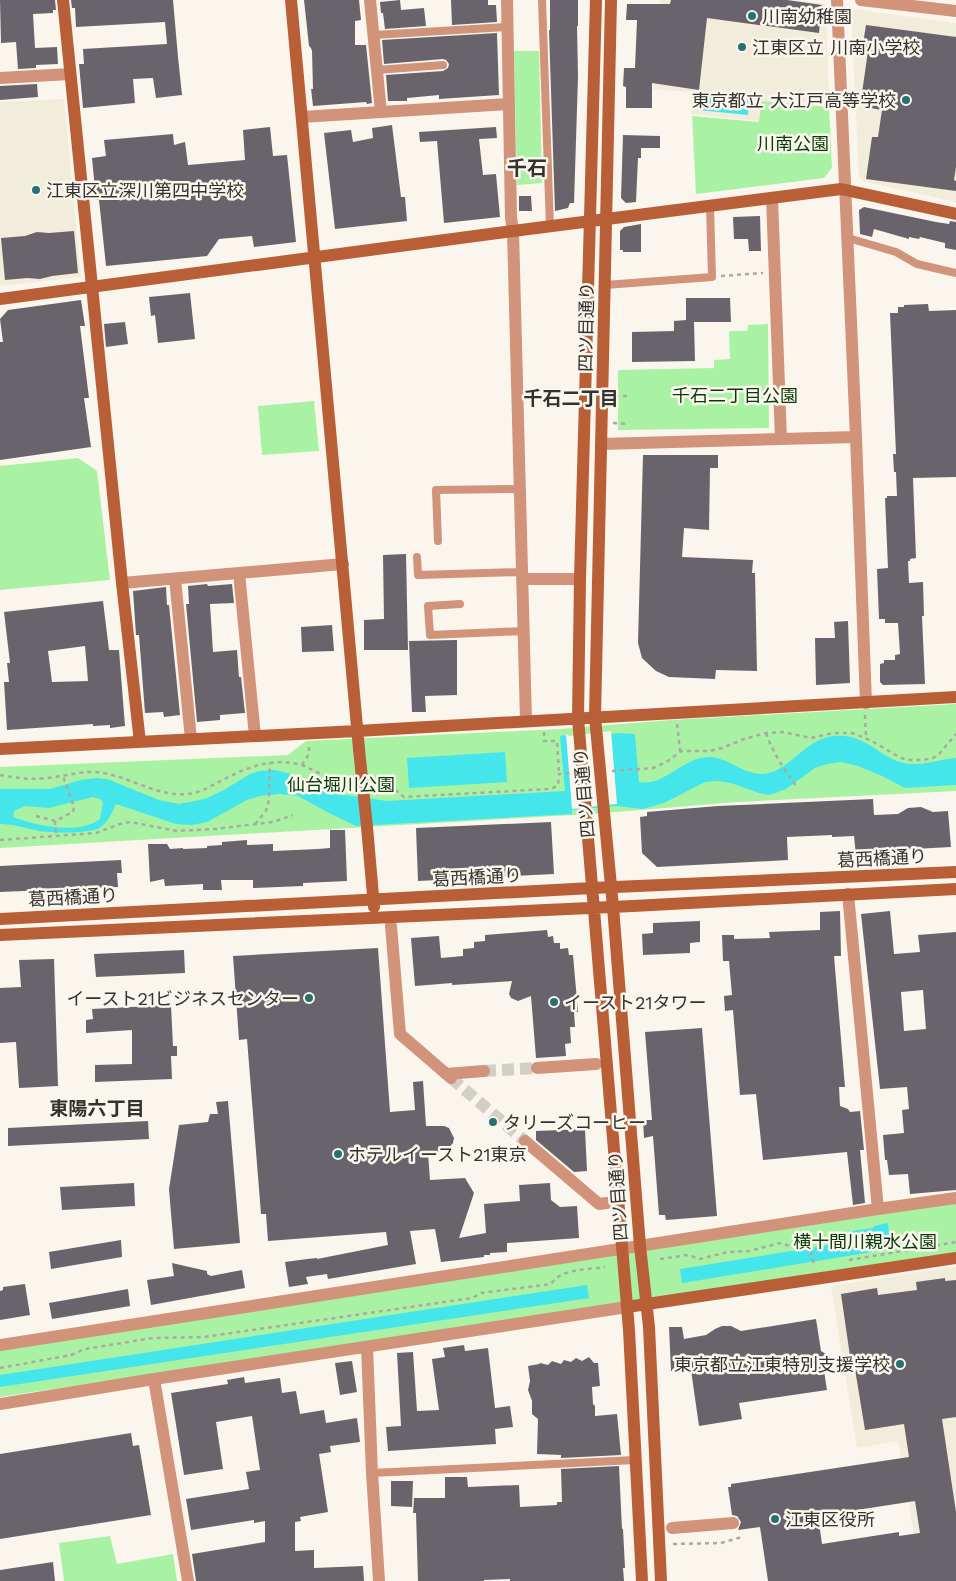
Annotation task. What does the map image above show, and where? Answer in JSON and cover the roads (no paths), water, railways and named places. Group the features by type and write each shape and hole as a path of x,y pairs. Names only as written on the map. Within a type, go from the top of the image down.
{"main road":[{"path":"63,0 122,584 140,742"},
{"path":"291,0 375,918"},
{"name":"四ツ目通り","path":"596,0 580,579 579,723 627,1305 642,1581"},
{"name":"四ツ目通り","path":"611,0 595,722 613,907 640,1249 650,1327 661,1581"},
{"path":"0,299 513,230 550,227 606,218 829,190 841,189 956,214"},
{"path":"0,749 543,720 579,723 676,713 869,709 956,697"},
{"name":"葛西橋通り","path":"0,918 592,888 956,872"},
{"name":"葛西橋通り","path":"0,935 594,908 956,889"},
{"path":"627,1305 956,1258"}],"street":[{"path":"370,0 381,112"},
{"path":"507,0 511,218 513,230 526,721"},
{"path":"838,0 869,709"},
{"path":"862,0 956,11"},
{"path":"0,78 70,74"},
{"path":"302,117 508,104"},
{"path":"772,198 781,439"},
{"path":"601,444 856,437"},
{"path":"122,584 343,564"},
{"path":"239,574 255,736"},
{"path":"522,576 580,579"},
{"path":"175,579 191,739"},
{"path":"848,894 878,1209"},
{"path":"391,926 400,1034 449,1076 484,1071"},
{"path":"537,1068 596,1064"},
{"path":"525,1141 599,1204 607,1204"},
{"path":"0,1345 623,1252 878,1209 956,1198"},
{"path":"0,1404 627,1305"},
{"path":"368,1347 372,1472 379,1581"},
{"path":"154,1379 188,1581"},
{"path":"672,1528 733,1523"}],"lane":[{"path":"542,0 550,227"},
{"path":"374,35 507,27"},
{"path":"377,70 443,65"},
{"path":"604,285 712,277 710,206"},
{"path":"848,238 896,252 916,264 956,273"},
{"path":"438,541 436,490 519,489"},
{"path":"417,557 418,576 522,576"},
{"path":"460,604 428,606 430,635 524,631"},
{"path":"372,1472 635,1460"}],"water":[{"path":"700,95 749,100 748,115 698,110"},
{"path":"619,733 635,734 639,782 648,782 656,781 685,764 709,757 724,760 754,773 772,772 781,768 814,743 824,738 845,736 855,738 904,763 923,763 956,758 956,785 905,788 858,766 841,762 815,768 786,789 769,795 731,783 705,782 664,803 643,809 617,806 572,810 572,814 356,826 298,796 280,794 260,796 247,800 207,822 192,825 176,824 116,804 104,825 90,831 45,832 15,825 0,824 0,789 50,789 81,780 96,778 107,779 159,800 179,804 205,799 250,774 259,771 275,770 291,774 320,788 339,794 387,801 565,791 560,736 564,735 569,739","holes":["93,797 103,802 100,819 81,827 46,826 13,817 14,811 25,806 49,808"]},
{"path":"505,752 507,782 409,788 407,758"},
{"path":"888,1223 890,1249 682,1283 680,1269 835,1244 842,1231 873,1228 874,1226"},
{"path":"587,1285 589,1298 0,1387 0,1375"}],"tunnel":[{"path":"484,1071 537,1068"},
{"path":"451,1078 525,1141"}],"place":[{"name":"川南幼稚園","path":"752,16"},
{"name":"江東区立 川南小学校","path":"742,47"},
{"name":"東京都立 大江戸高等学校","path":"906,100"},
{"name":"江東区立深川第四中学校","path":"36,190"},
{"name":"イースト21ビジネスセンター","path":"309,998"},
{"name":"イースト21タワー","path":"554,1002"},
{"name":"タリーズコーヒー","path":"493,1122"},
{"name":"ホテルイースト21東京","path":"338,1154"},
{"name":"東京都立江東特別支援学校","path":"900,1364"},
{"name":"江東区役所","path":"775,1519"}],"district":[{"name":"千石","path":"527,168"},
{"name":"千石二丁目","path":"571,398"},
{"name":"東陽六丁目","path":"97,1108"}],"park label":[{"name":"川南公園","path":"793,143"},
{"name":"千石二丁目公園","path":"735,395"},
{"name":"仙台堀川公園","path":"341,784"},
{"name":"横十間川親水公園","path":"865,1241"}]}
